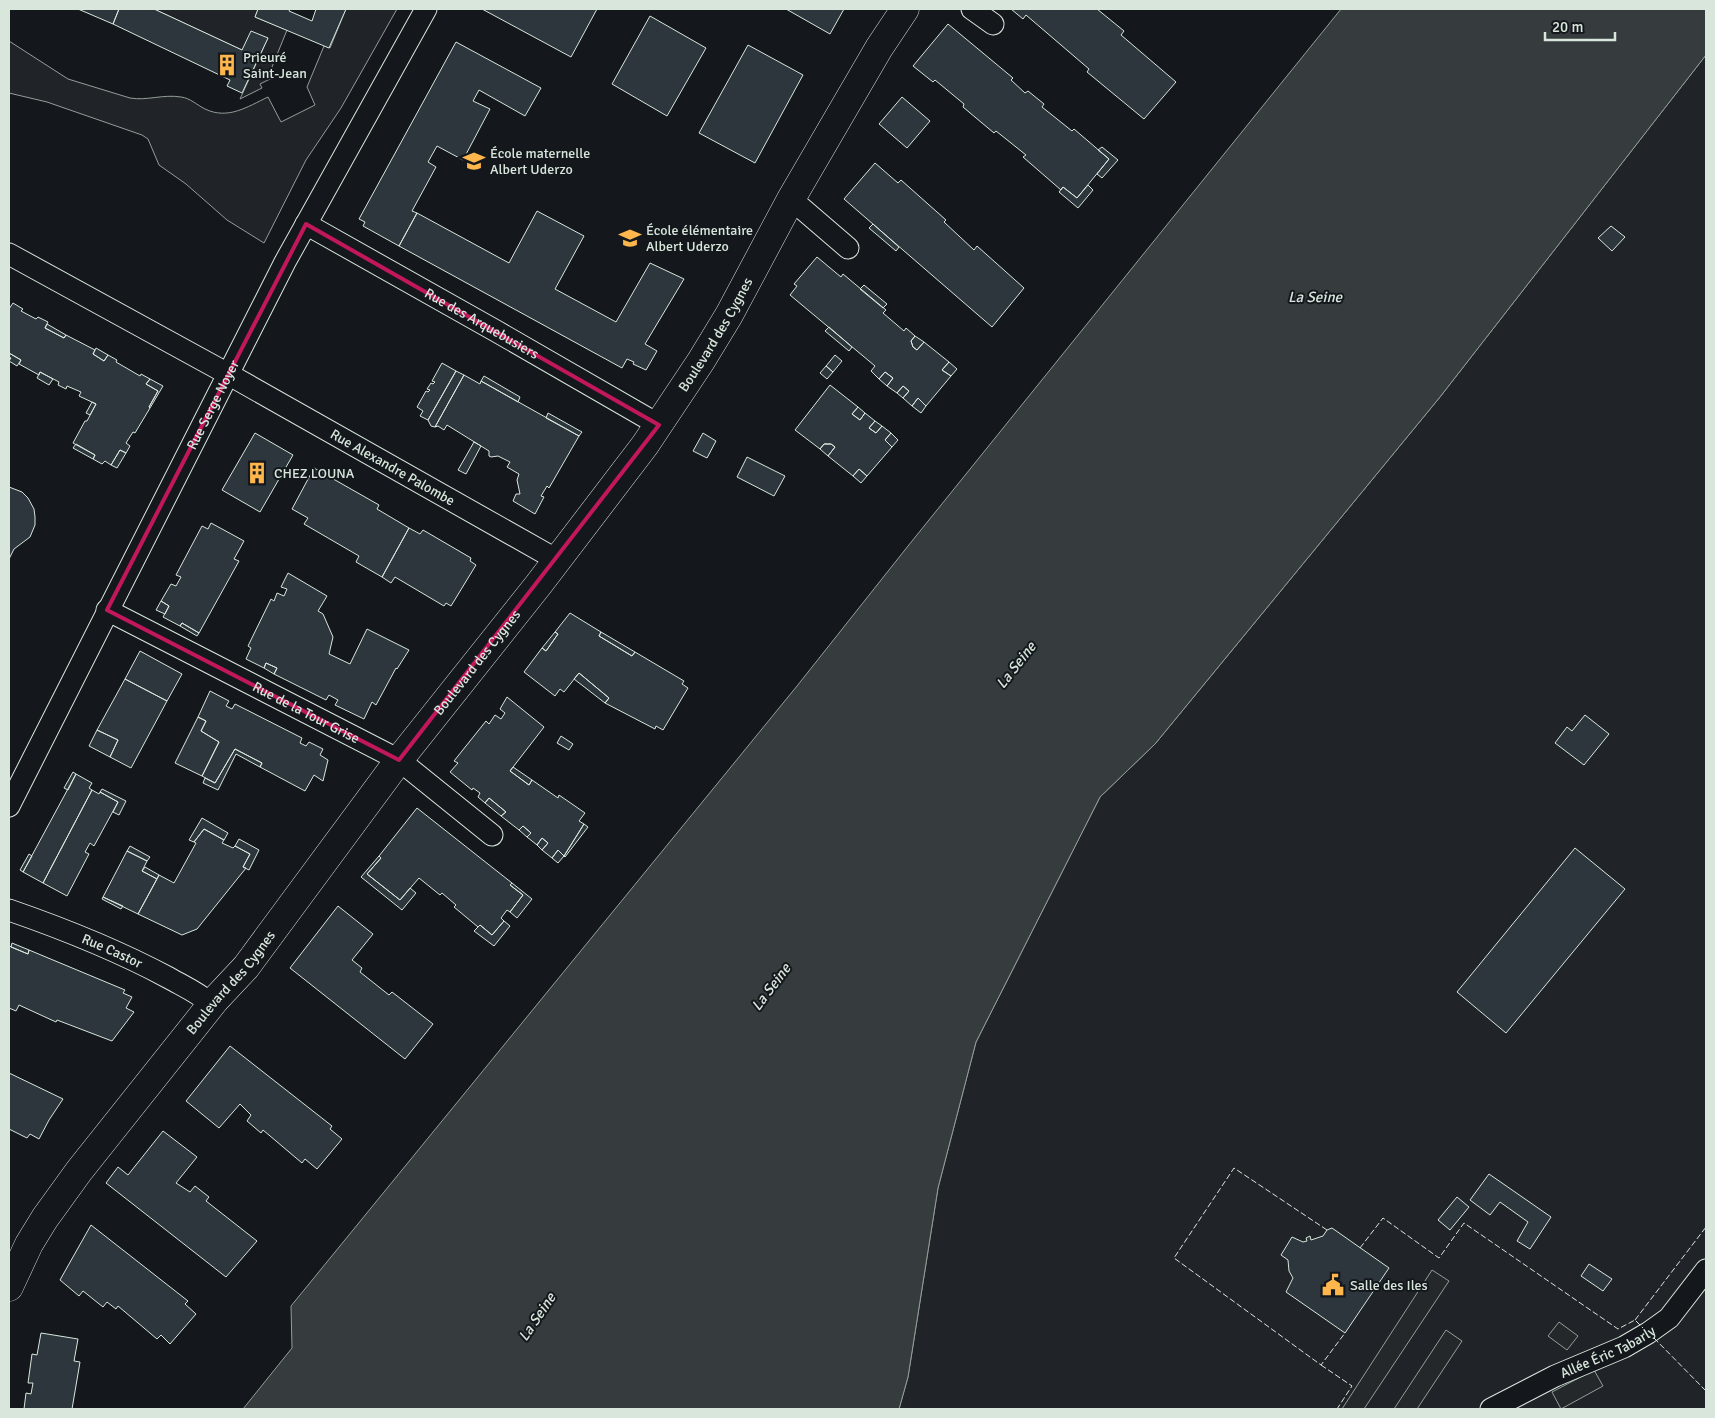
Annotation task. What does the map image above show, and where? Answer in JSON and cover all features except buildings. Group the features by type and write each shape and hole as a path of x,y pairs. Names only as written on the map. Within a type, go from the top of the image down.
{"main road":[{"name":"Boulevard des Cygnes","path":"9,1287 29,1244 66,1189 212,1004 246,967 399,760 557,560 659,426 729,315 791,199 879,48 905,9"}],"street":[{"name":"Rue Serge Noyer","path":"9,806 107,610 306,224 426,9"},
{"path":"972,9 993,24"},
{"path":"791,199 848,248"},
{"name":"Rue des Arquebusiers","path":"306,224 479,321 659,426"},
{"name":"Rue Alexandre Palombe","path":"9,254 228,374 557,560"},
{"name":"Rue de la Tour Grise","path":"107,610 399,760 492,835"},
{"name":"Rue Castor","path":"9,910 96,942 159,973 202,996 212,1004"},
{"name":"Allée Éric Tabarly","path":"1491,1409 1555,1376 1624,1347 1648,1333 1669,1318 1706,1270"}],"highlighted area":[{"path":"306,224 659,425 399,760 107,610"}],"shaded area":[{"path":"154,9 258,9 255,17 287,30 272,67 276,76 260,84 262,88 240,99 268,38 242,50"},
{"path":"346,9 397,9 341,108 306,160 264,243 227,220 186,184 159,165 148,139 142,135 47,102 9,93 9,41 68,79 130,98 181,97 213,112 230,113 268,97 281,122 315,105 307,87 324,46 330,48"},
{"path":"1706,55 1706,1409 899,1409 908,1377 938,1188 976,1042 1100,797 1155,744 1440,397"},
{"path":"1432,1270 1449,1281 1364,1409 1342,1409"},
{"path":"1559,1322 1578,1336 1567,1350 1548,1336"},
{"path":"1446,1330 1462,1341 1417,1409 1394,1409"},
{"path":"1594,1370 1603,1386 1561,1409 1552,1392"}],"water":[{"name":"La Seine","path":"1341,9 1706,9 1706,55 1440,397 1155,744 1100,797 976,1042 938,1188 908,1377 899,1409 243,1409 292,1348 291,1306 797,686"}],"fence":[{"path":"1327,1230 1234,1168 1174,1258 1321,1365 1345,1333"},
{"path":"1360,1248 1383,1218 1439,1258 1464,1223 1618,1329 1635,1320 1643,1328"},
{"path":"1635,1320 1706,1227"},
{"path":"1654,1338 1706,1391"},
{"path":"1321,1365 1352,1386 1337,1409"}],"place":[{"name":"Prieuré Saint-Jean","path":"227,65"},
{"name":"École maternelle Albert Uderzo","path":"474,161"},
{"name":"École élémentaire Albert Uderzo","path":"630,238"},
{"name":"CHEZ LOUNA","path":"257,473"},
{"name":"Salle des Iles","path":"1333,1285"}]}
